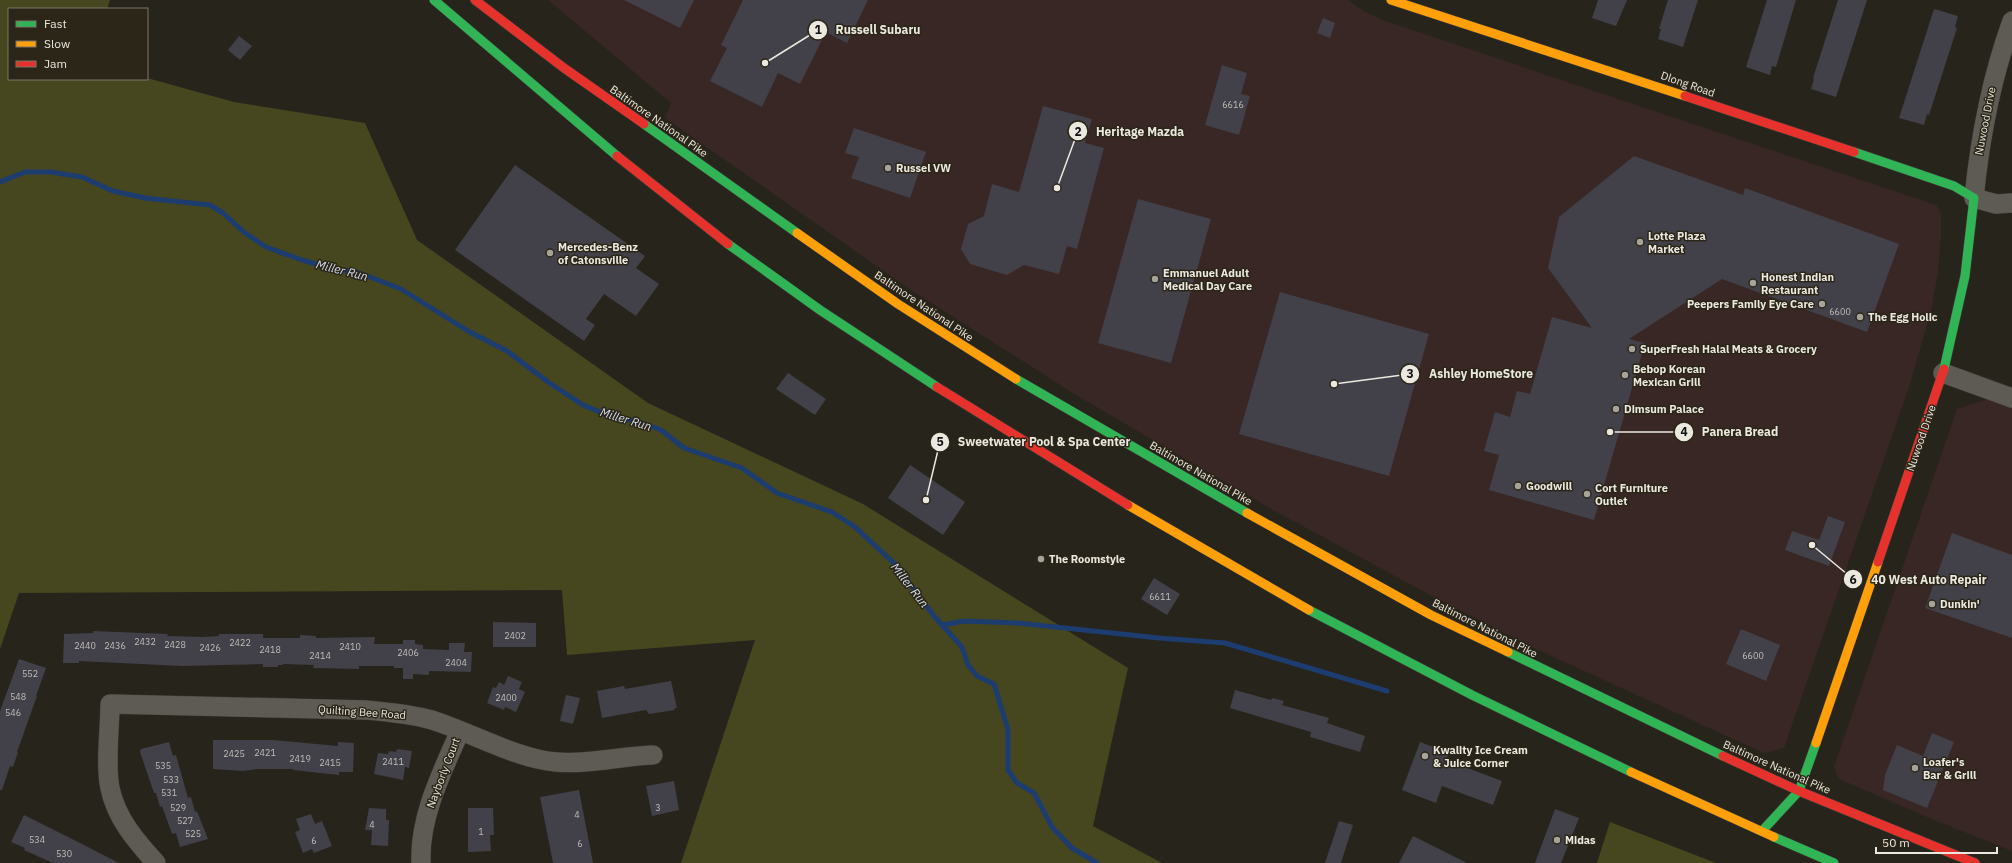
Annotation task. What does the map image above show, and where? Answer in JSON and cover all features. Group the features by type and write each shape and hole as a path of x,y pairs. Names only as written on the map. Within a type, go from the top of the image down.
{"main road":[{"path":"434,0 541,92 725,241 776,278 969,409 1098,488 1262,584 1420,669 1636,774 1834,863"},
{"name":"Baltimore National Pike","path":"475,0 564,68 805,240 981,358 1291,539 1431,615 1564,681 1799,791 1975,863"},
{"name":"Dlong Road","path":"1391,0 1597,66 1923,175 1954,186 1974,198"},
{"name":"Nuwood Drive","path":"1762,831 1799,791 1943,373 1965,276 1974,198"}],"street":[{"name":"Nuwood Drive","path":"1974,198 1979,145 1989,96 2012,20"},
{"path":"1974,198 1996,204 2012,203"},
{"path":"1943,373 2012,398"},
{"name":"Quilting Bee Road","path":"156,863 126,827 116,808 109,787 110,704 366,710 403,714 432,720 499,746 555,762 609,760 631,756 653,755"},
{"name":"Nayborly Court","path":"421,863 424,830 432,797 460,731"}],"shaded area":[{"path":"0,0 110,0 107,8 8,8 8,80 148,80 148,78 234,102 365,123 417,240 648,403 863,504 1128,668 1093,826 1162,863 681,863 755,640 567,655 562,590 19,593 0,649"},
{"path":"548,0 1348,0 1365,12 1385,21 1936,205 1941,213 1941,234 1938,272 1931,311 1909,387 1784,748 1764,753 1536,649 1430,595 1273,510 1076,395 911,290 665,118 671,103"},
{"path":"1988,399 2012,408 2012,851 1934,820 1839,779 1834,767 1957,409"},
{"path":"1610,822 1716,863 1597,863"}],"building":[{"path":"624,0 694,0 680,28"},
{"path":"743,0 868,0 847,43 826,32 800,84 778,73 762,107 710,81 727,48 721,45"},
{"path":"1598,0 1627,0 1616,26 1592,18"},
{"path":"1668,0 1698,0 1683,47 1658,39 1661,29 1659,29"},
{"path":"1767,0 1796,0 1776,67 1772,66 1770,75 1746,67"},
{"path":"1838,0 1867,0 1836,97 1811,89 1813,78"},
{"path":"1934,9 1958,16 1955,27 1957,28 1929,115 1927,114 1924,125 1899,118"},
{"path":"1323,18 1335,23 1330,38 1317,33"},
{"path":"239,36 252,46 240,60 228,50"},
{"path":"1222,65 1247,73 1241,94 1250,96 1239,135 1205,125"},
{"path":"1043,106 1092,119 1085,143 1104,148 1077,249 1067,246 1059,274 1024,265 1007,275 970,264 961,249 968,224 984,216 992,184 1019,192"},
{"name":"Russel VW","path":"854,128 926,152 910,198 851,178 859,157 845,153"},
{"path":"1634,156 1743,195 1745,188 1899,244 1867,332 1722,279 1629,339 1645,343 1594,520 1489,490 1499,455 1484,451 1495,412 1510,417 1517,391 1530,394 1552,317 1592,328 1548,268 1559,217"},
{"name":"Mercedes-Benz of Catonsville","path":"515,165 645,256 636,268 659,284 636,316 604,294 586,319 595,325 584,341 455,250"},
{"name":"Emmanuel Adult Medical Day Care","path":"1138,199 1211,219 1171,363 1098,343"},
{"path":"1280,292 1429,334 1389,476 1239,434"},
{"path":"788,373 826,399 815,415 776,389"},
{"path":"910,465 965,502 943,535 888,498"},
{"path":"1828,516 1845,522 1829,566 1785,550 1792,531 1819,540"},
{"path":"1952,533 2012,555 2012,638 1925,608"},
{"path":"1154,578 1180,594 1167,615 1141,599"},
{"path":"493,622 536,623 536,647 493,647"},
{"path":"1741,629 1780,645 1766,681 1726,664"},
{"path":"93,631 203,637 219,636 219,634 263,634 263,638 300,638 300,635 316,636 316,638 375,637 374,644 403,644 403,640 415,640 415,644 423,645 423,649 449,650 449,643 465,643 464,652 472,652 471,672 429,671 429,675 413,674 413,679 403,679 403,668 394,668 394,666 359,666 359,669 313,668 314,665 283,664 278,665 278,667 263,667 263,664 182,666 79,661 79,663 63,663 64,634 93,633"},
{"path":"19,659 46,668 13,767 10,766 2,790 0,790 0,711"},
{"path":"508,676 522,682 519,689 525,692 516,712 505,707 504,710 487,703 493,687 496,688 499,682 504,685"},
{"path":"671,681 677,708 674,708 675,710 649,714 646,710 602,718 597,691 624,686 625,689"},
{"path":"1235,690 1271,700 1272,698 1284,701 1282,705 1329,718 1327,723 1365,736 1360,752 1310,737 1311,732 1230,708"},
{"path":"566,695 580,698 573,724 560,721"},
{"name":"Loafer's Bar & Grill","path":"1932,733 1954,742 1927,808 1883,790 1885,775 1897,745 1923,756"},
{"path":"213,740 273,740 338,746 338,742 354,743 353,772 339,772 339,775 293,769 257,769 243,771 213,769"},
{"path":"169,742 173,756 176,755 188,798 191,797 195,812 197,811 208,839 180,847 176,833 172,834 162,806 160,807 156,793 154,793 140,752 141,749"},
{"path":"1420,742 1449,753 1446,760 1502,781 1493,805 1442,786 1436,803 1402,790"},
{"path":"397,749 412,751 409,768 405,767 403,780 374,774 378,753 388,754 389,751 396,752"},
{"path":"674,781 679,810 652,816 646,786"},
{"path":"579,790 593,863 553,863 540,797"},
{"path":"369,808 386,809 386,820 389,820 388,846 371,845 372,830 365,830"},
{"path":"468,808 493,808 494,835 490,835 491,851 468,852"},
{"name":"Midas","path":"1555,809 1579,818 1561,863 1535,863"},
{"path":"311,814 315,824 322,821 332,846 314,853 312,849 303,853 295,832 300,830 296,819"},
{"path":"24,815 119,863 53,863 24,850 25,848 11,842"},
{"path":"1339,821 1353,825 1341,863 1325,863"},
{"path":"1413,836 1467,863 1399,863"}],"waterway":[{"name":"Miller Run","path":"0,182 25,172 51,172 82,177 113,191 145,198 210,205 223,213 245,233 266,247 302,260 334,269 357,272 401,289 468,331 507,351 548,382 583,405 612,417 637,421 661,430 684,448 742,468 777,493 832,512 855,527 896,565 934,616 962,647 968,665 977,676 994,684 1008,730 1008,770 1017,783 1034,793 1052,827 1072,848 1097,863"},
{"path":"942,625 965,621 1018,623 1159,638 1225,643 1387,691"}],"traffic: fast":[{"path":"434,0 617,156"},
{"path":"644,124 797,233"},
{"path":"1854,152 1954,186 1974,198 1965,276 1944,369"},
{"path":"728,244 820,310 937,387"},
{"path":"1016,379 1247,513"},
{"path":"1309,610 1472,695 1631,772"},
{"path":"1508,652 1723,756"},
{"path":"1762,831 1799,791 1816,743"},
{"path":"1774,837 1834,863"}],"traffic: slow":[{"path":"1391,0 1685,96"},
{"path":"797,233 898,304 1016,379"},
{"path":"1128,505 1309,610"},
{"path":"1247,513 1431,615 1508,652"},
{"path":"1816,743 1878,562"},
{"path":"1631,772 1774,837"}],"traffic: jam":[{"path":"475,0 564,68 644,124"},
{"path":"1685,96 1854,152"},
{"path":"617,156 728,244"},
{"path":"1878,562 1944,369"},
{"path":"937,387 1128,505"},
{"path":"1723,756 1799,791 1975,863"}],"place":[{"name":"Russell Subaru","path":"765,63"},
{"name":"Russel VW","path":"888,168"},
{"name":"Heritage Mazda","path":"1057,188"},
{"name":"Lotte Plaza Market","path":"1640,242"},
{"name":"Mercedes-Benz of Catonsville","path":"550,253"},
{"name":"Emmanuel Adult Medical Day Care","path":"1155,279"},
{"name":"Honest Indian Restaurant","path":"1753,283"},
{"name":"Peepers Family Eye Care","path":"1822,304"},
{"name":"The Egg Holic","path":"1860,317"},
{"name":"SuperFresh Halal Meats & Grocery","path":"1632,349"},
{"name":"Bebop Korean Mexican Grill","path":"1625,375"},
{"name":"Ashley HomeStore","path":"1334,384"},
{"name":"Dimsum Palace","path":"1616,409"},
{"name":"Panera Bread","path":"1610,432"},
{"name":"Goodwill","path":"1518,486"},
{"name":"Cort Furniture Outlet","path":"1587,494"},
{"name":"Sweetwater Pool & Spa Center","path":"926,500"},
{"name":"40 West Auto Repair","path":"1812,545"},
{"name":"The Roomstyle","path":"1041,559"},
{"name":"Dunkin'","path":"1932,604"},
{"name":"Kwality Ice Cream & Juice Corner","path":"1425,756"},
{"name":"Loafer's Bar & Grill","path":"1915,768"},
{"name":"Midas","path":"1557,840"}]}
